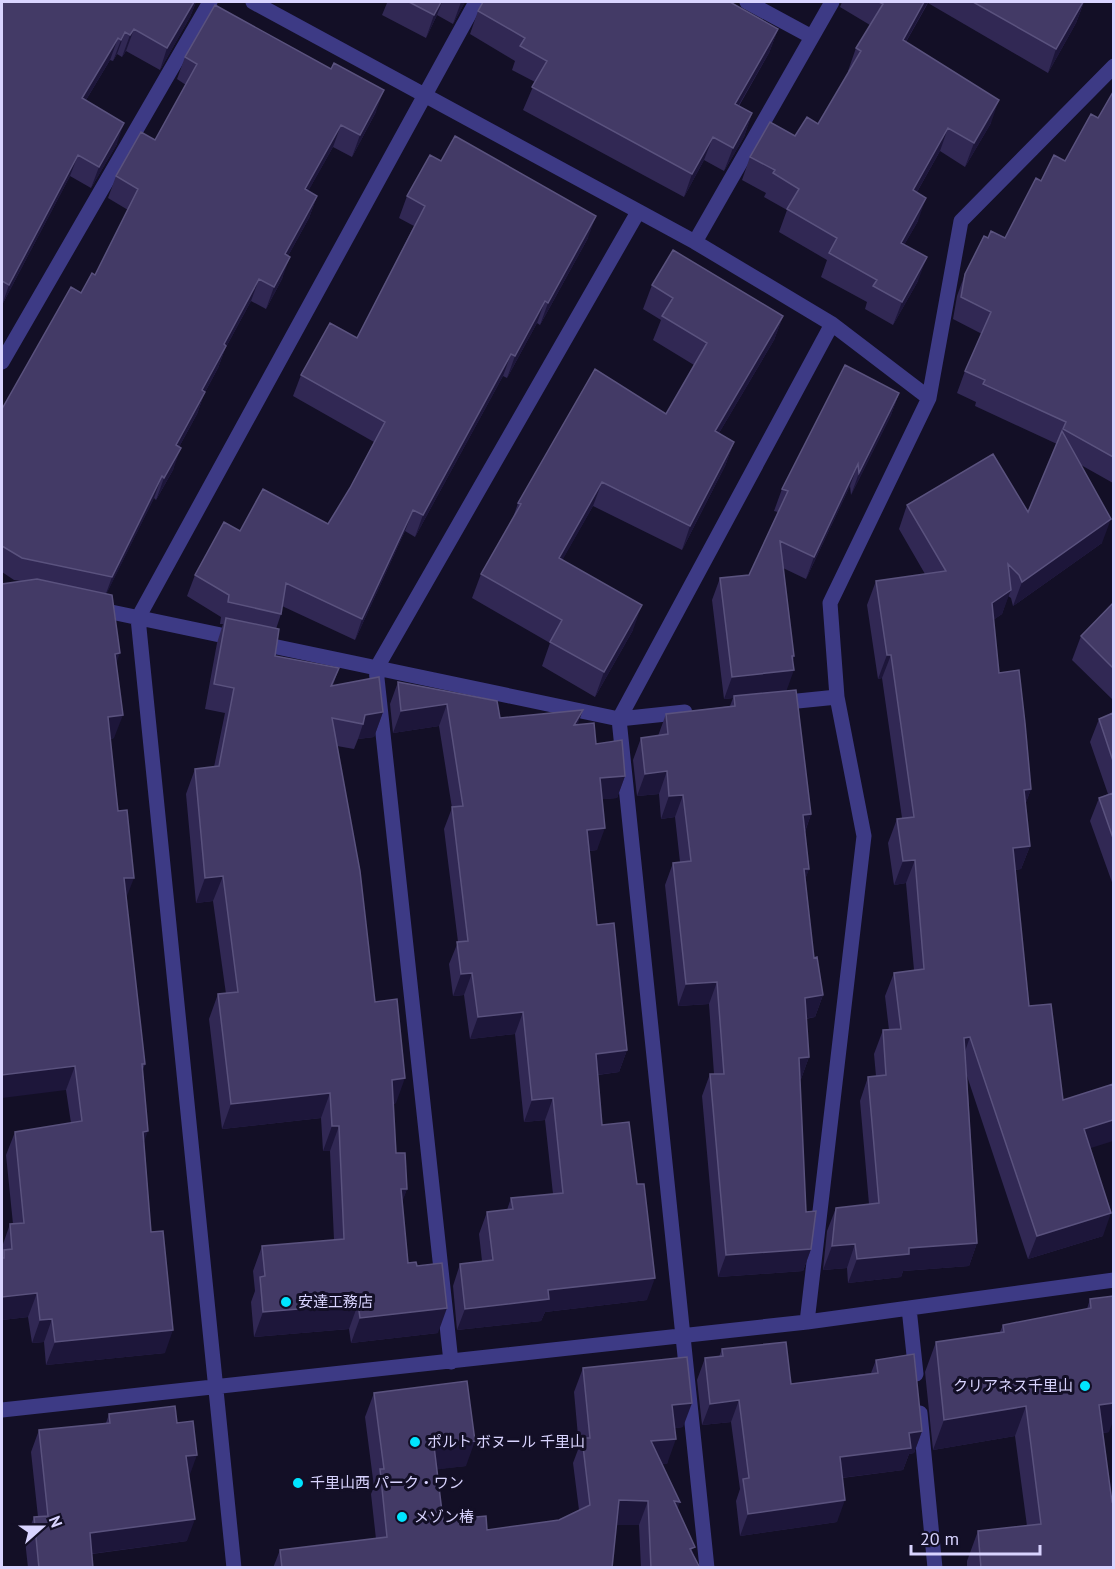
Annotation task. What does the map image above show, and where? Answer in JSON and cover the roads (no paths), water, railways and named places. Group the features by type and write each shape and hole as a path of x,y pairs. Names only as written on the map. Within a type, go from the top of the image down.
{"street":[{"path":"2,362 210,2"},
{"path":"253,2 424,97 695,242 832,324 929,398"},
{"path":"234,1568 138,618 476,2"},
{"path":"747,2 812,37"},
{"path":"695,242 832,2"},
{"path":"807,1322 864,836 837,697 830,603 929,398 962,221 1113,66"},
{"path":"451,1362 376,669 638,212"},
{"path":"707,1568 620,719 832,324"},
{"path":"81,605 620,719 700,711"},
{"path":"757,705 837,697"},
{"path":"2,1410 807,1322 1113,1280"},
{"path":"909,1308 934,1568"}],"place":[{"name":"安達工務店","path":"286,1302"},
{"name":"クリアネス千里山","path":"1085,1386"},
{"name":"ポルト ボヌール 千里山","path":"415,1442"},
{"name":"千里山西 パーク・ワン","path":"298,1483"},
{"name":"メゾン椿","path":"402,1517"}]}
